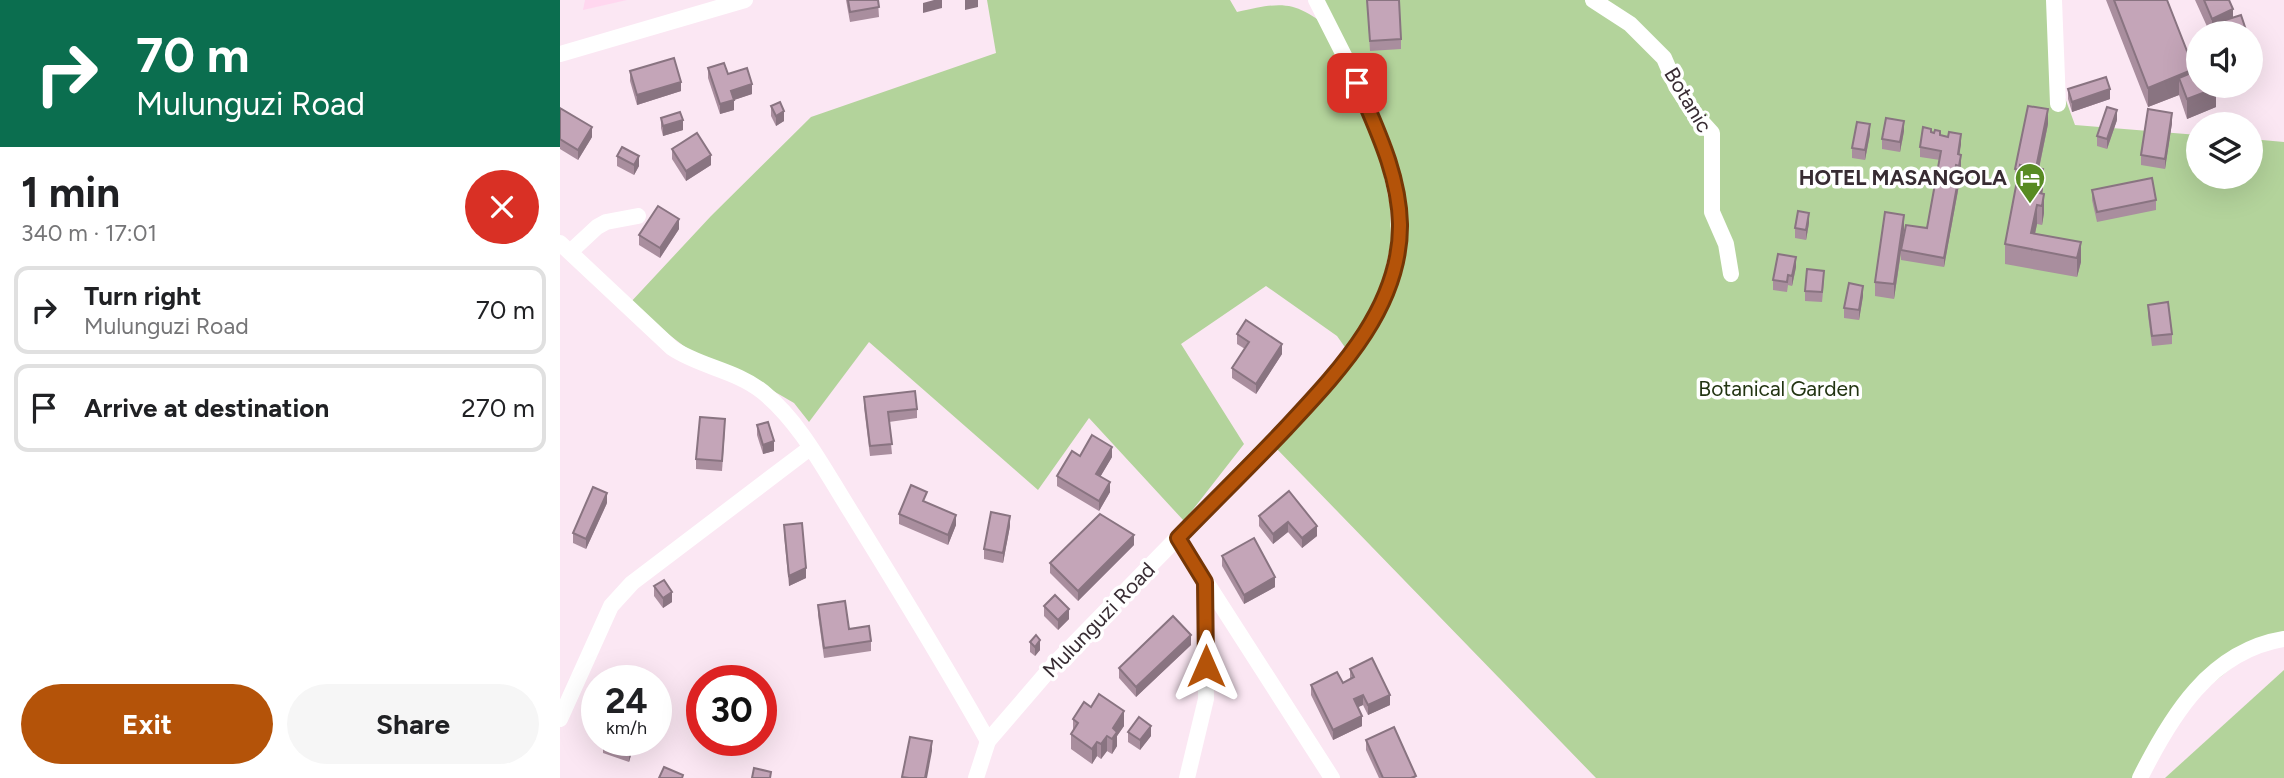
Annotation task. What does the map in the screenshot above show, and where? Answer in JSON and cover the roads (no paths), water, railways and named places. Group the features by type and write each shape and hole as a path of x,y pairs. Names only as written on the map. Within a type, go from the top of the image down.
{"street":[{"path":"560,54 745,0"},
{"name":"Mulunguzi Road","path":"976,778 988,741 1056,662 1281,433 1349,356 1370,326 1392,278 1400,223 1391,171 1384,147 1357,83 1316,0"},
{"name":"Botanic","path":"1593,0 1630,24 1664,58 1676,86 1693,112 1712,133 1712,212 1726,244 1731,274"},
{"path":"2054,0 2058,104"},
{"path":"638,216 606,222 565,247 672,348 686,357 744,380 762,391 784,412 810,448 925,631 988,741"},
{"path":"560,719 618,596 810,448"},
{"path":"1178,538 1332,778"},
{"path":"1186,778 1206,699 1205,582"},
{"path":"2140,778 2180,708 2216,670 2244,650 2284,639"}],"place":[{"name":"HOTEL MASANGOLA","path":"2030,205"}],"park label":[{"name":"Botanical Garden","path":"1779,389"}]}
